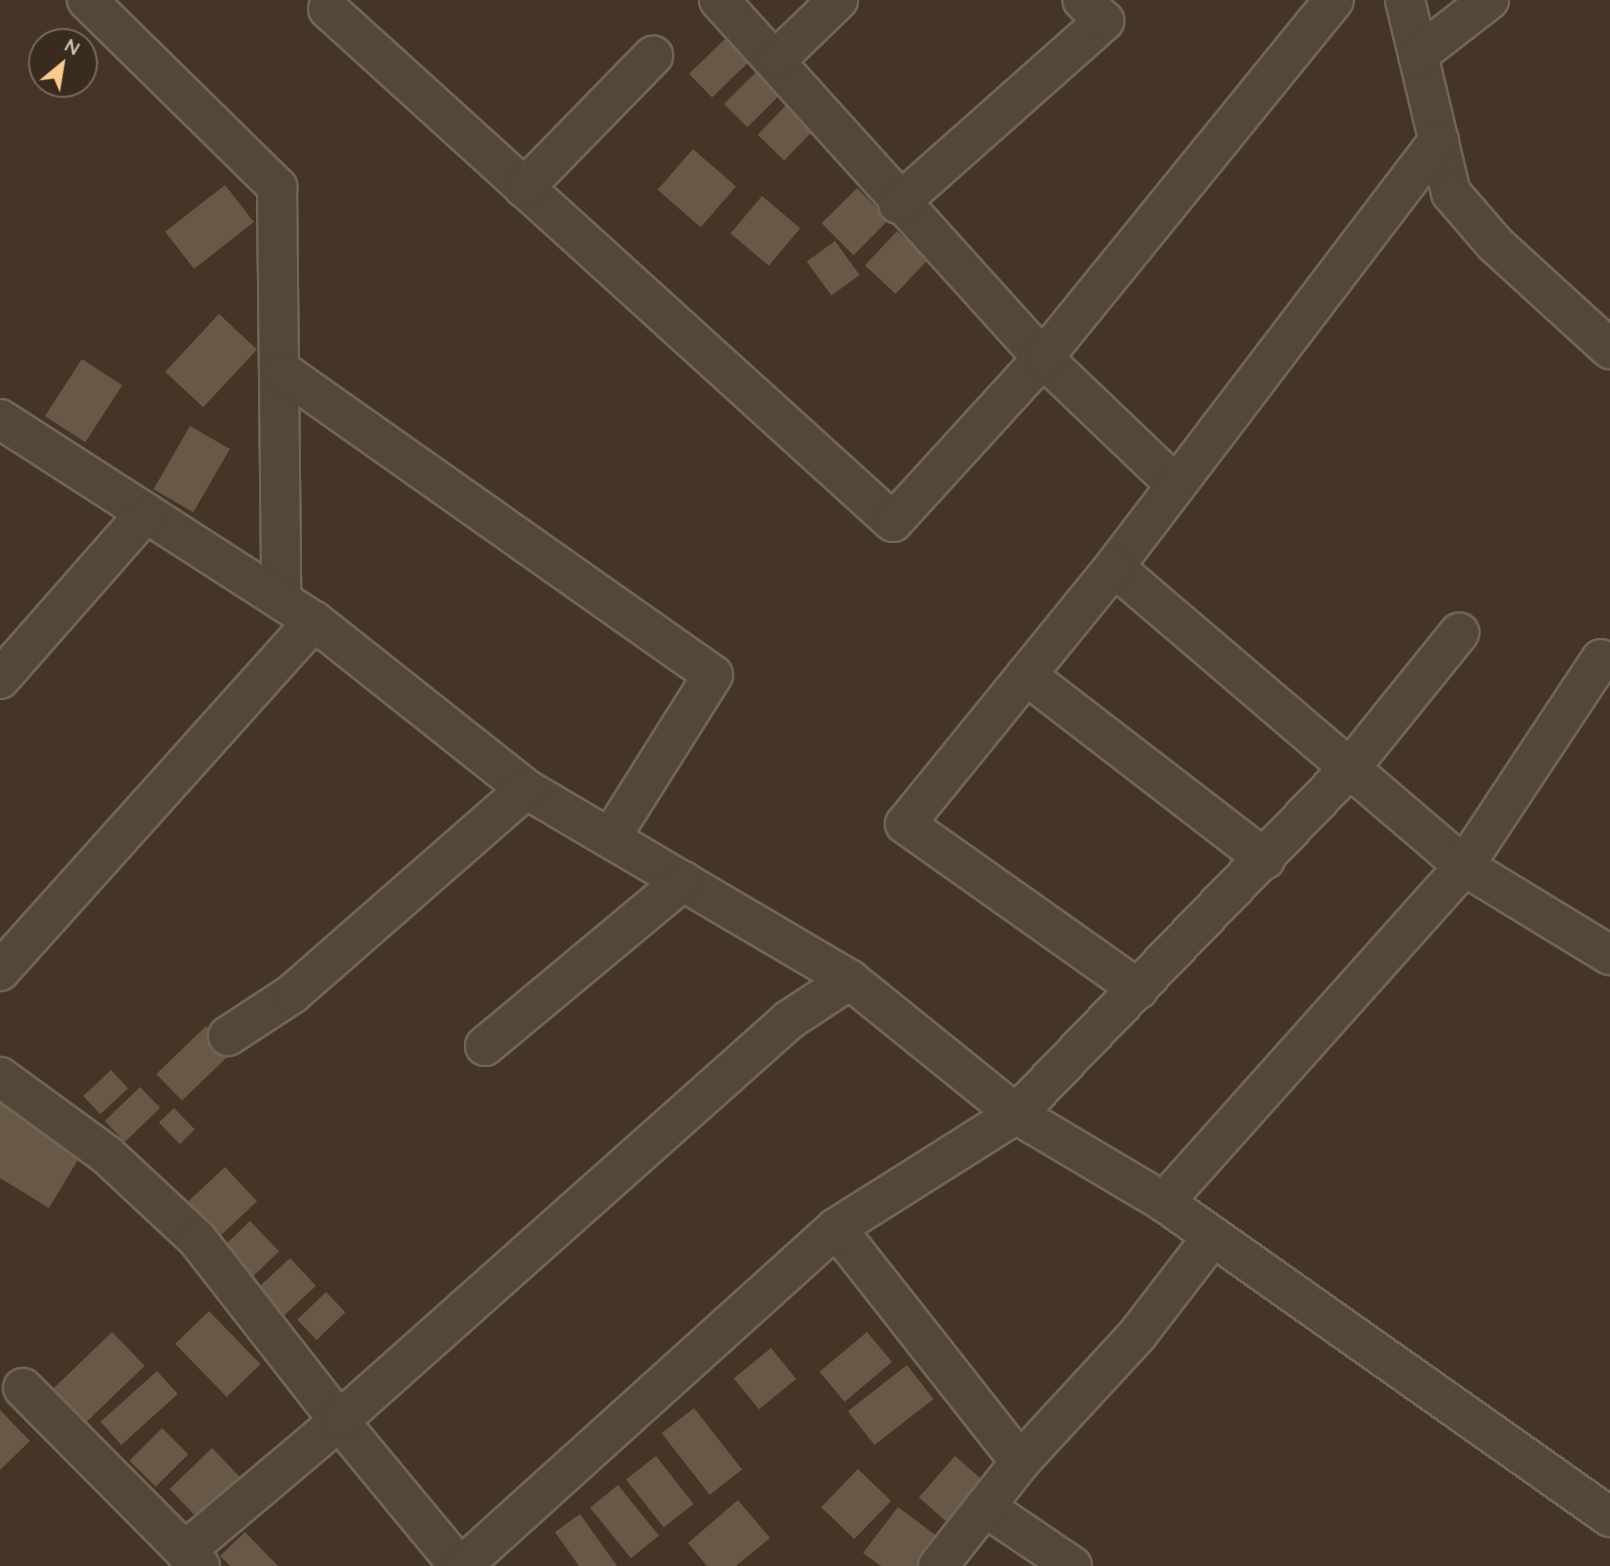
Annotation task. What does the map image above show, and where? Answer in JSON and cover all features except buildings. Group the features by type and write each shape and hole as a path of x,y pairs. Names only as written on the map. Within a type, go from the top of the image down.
{"street":[{"path":"87,0 277,187 282,371 281,600"},
{"path":"719,0 777,59 898,204 1043,358 1176,485"},
{"path":"777,59 838,0"},
{"path":"898,204 1104,21 1082,0"},
{"path":"328,9 893,522 1043,358 1334,0"},
{"path":"1405,0 1451,193 1495,244 1610,349"},
{"path":"1418,55 1489,0"},
{"path":"524,188 653,56"},
{"path":"1138,989 905,824 1114,567 1439,140"},
{"path":"282,371 713,675 611,837"},
{"path":"0,419 314,621 526,789 850,980 1016,1114 1164,1202 1211,1238 1610,1517"},
{"path":"0,679 146,513"},
{"path":"1114,567 1464,866 1610,955"},
{"path":"0,971 314,621"},
{"path":"0,1077 107,1155 197,1239 339,1421 460,1566 836,1228 1016,1114 1350,768 1459,633"},
{"path":"1164,1202 1464,866 1601,659"},
{"path":"1026,675 1265,859"},
{"path":"228,1036 292,994 526,789"},
{"path":"485,1046 683,881"},
{"path":"23,1388 193,1558 339,1421 789,1020 850,980"},
{"path":"836,1228 1020,1462"},
{"path":"938,1566 1020,1462 1137,1335 1211,1238"},
{"path":"985,1507 1072,1566"}]}
